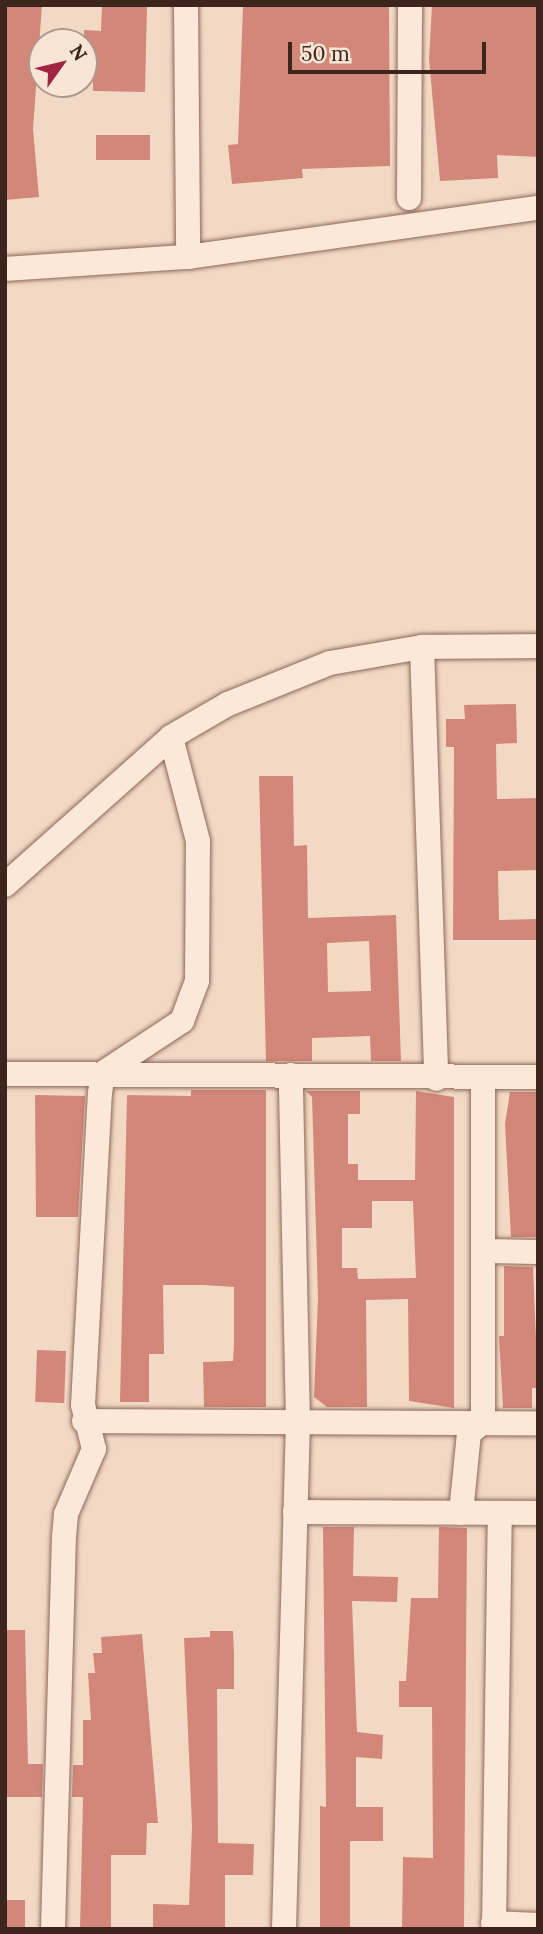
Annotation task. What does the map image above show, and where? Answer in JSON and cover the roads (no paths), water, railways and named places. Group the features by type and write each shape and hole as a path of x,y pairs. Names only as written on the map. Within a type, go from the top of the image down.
{"street":[{"path":"186,5 188,257"},
{"path":"409,198 410,5"},
{"path":"5,269 188,257 538,208"},
{"path":"5,885 171,737 228,704 330,663 422,647 538,646"},
{"path":"422,647 436,1079"},
{"path":"103,1073 182,1021 197,981 198,841 171,737"},
{"path":"53,1929 64,1537 77,1483 93,1454 84,1421 103,1073"},
{"path":"5,1074 291,1075 436,1079 538,1077"},
{"path":"284,1929 298,1423 291,1075"},
{"path":"483,1079 486,1251 483,1422"},
{"path":"486,1251 538,1252"},
{"path":"84,1421 538,1423"},
{"path":"461,1513 469,1433 483,1422"},
{"path":"295,1512 538,1513"},
{"path":"500,1513 493,1926 538,1925"}]}
